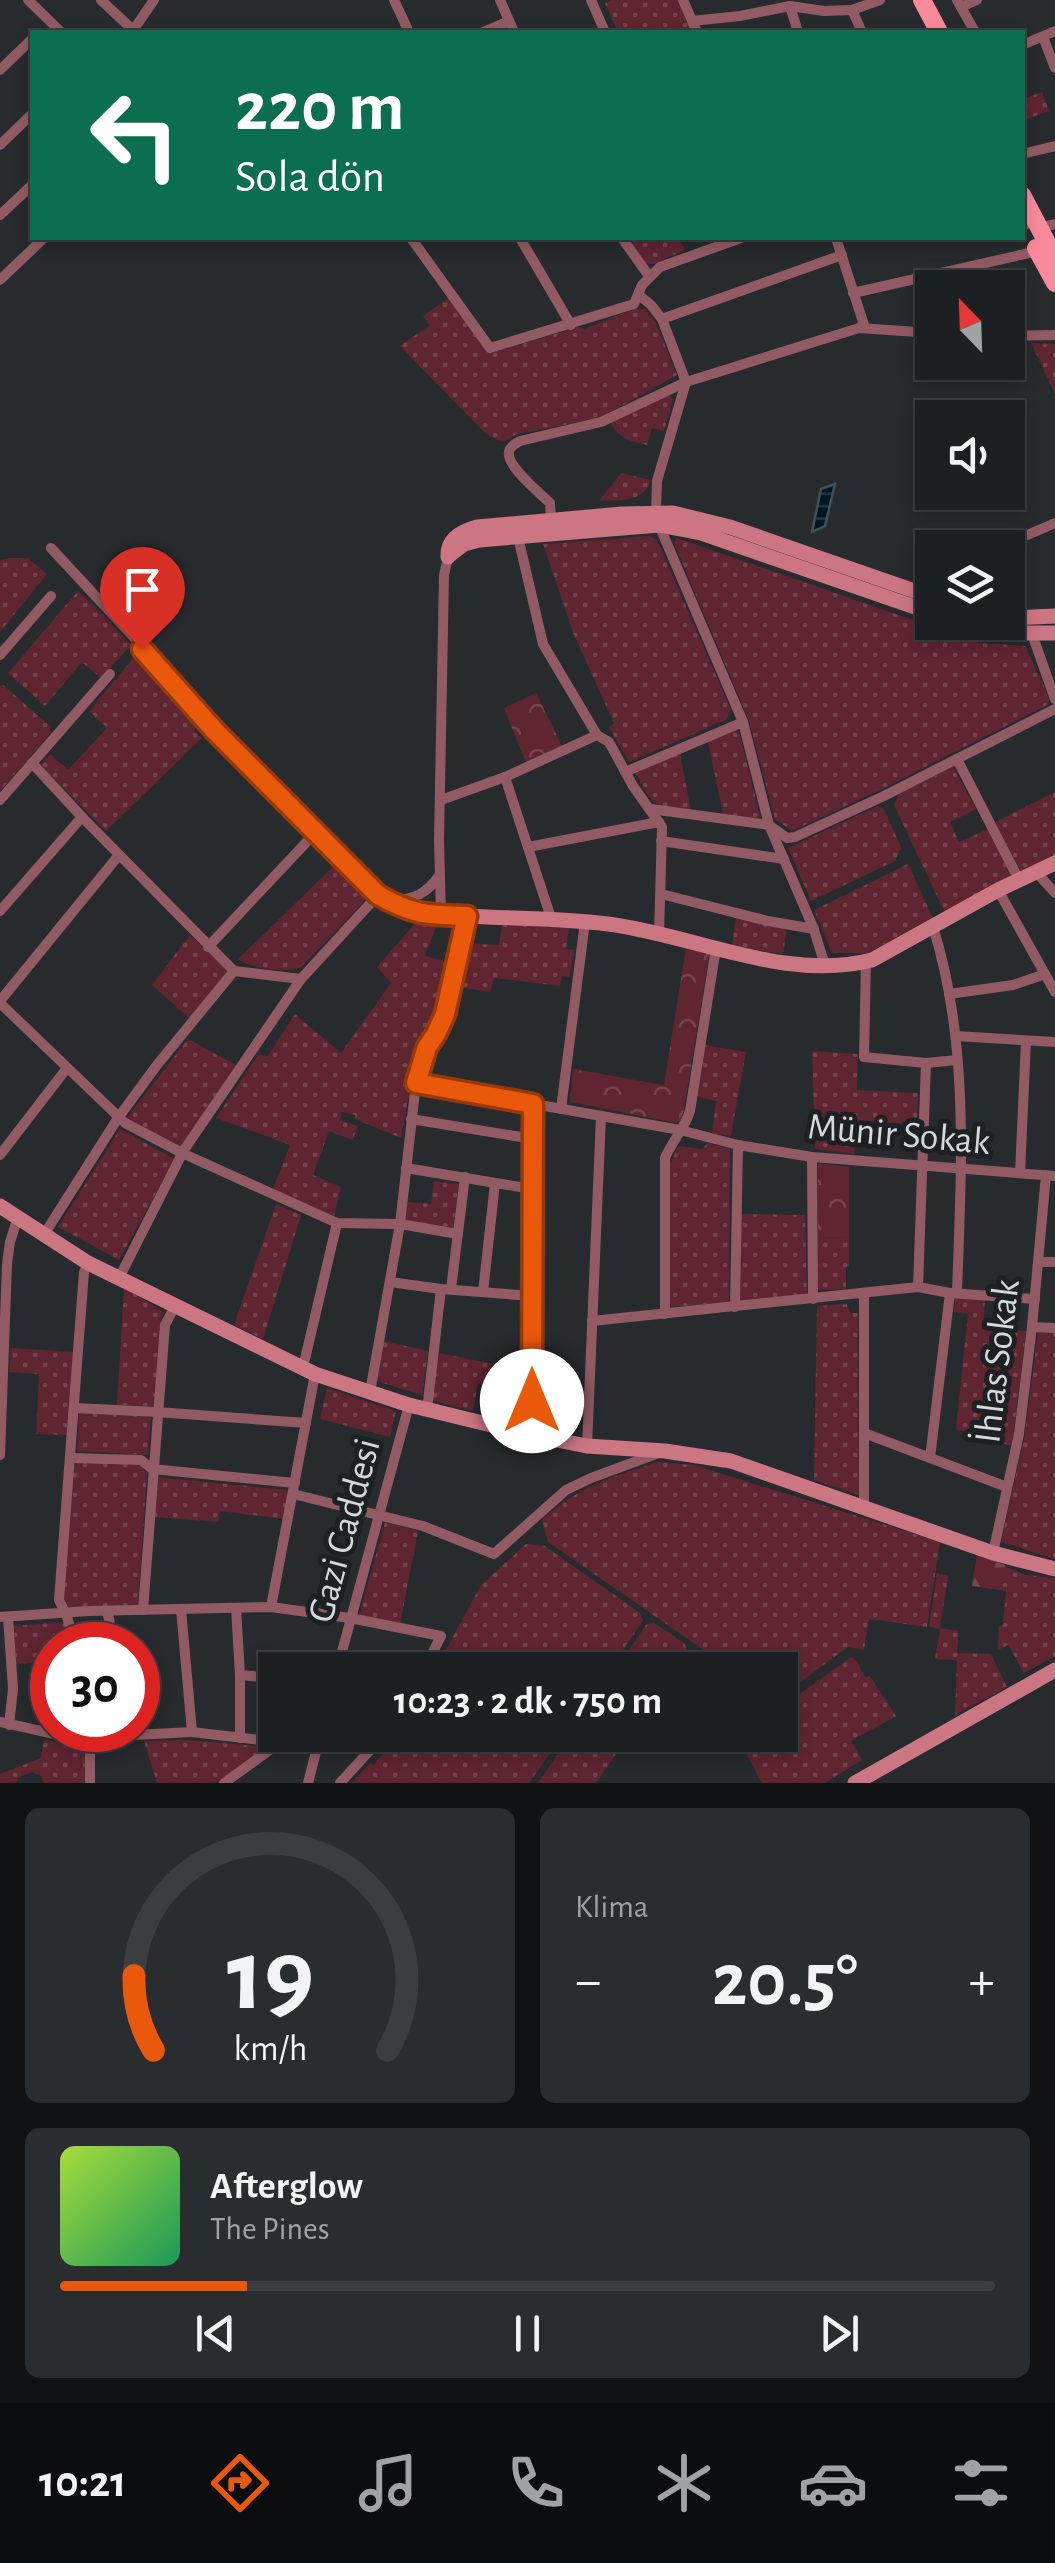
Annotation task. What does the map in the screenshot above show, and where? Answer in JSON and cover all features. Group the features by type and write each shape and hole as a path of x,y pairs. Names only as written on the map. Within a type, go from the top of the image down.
{"main road":[{"path":"910,0 926,30"},
{"path":"922,0 939,30"},
{"path":"1033,224 1055,283"}],"street":[{"path":"28,0 58,30"},
{"path":"101,0 131,30"},
{"path":"133,30 154,0"},
{"path":"394,0 408,30"},
{"path":"500,0 512,27"},
{"path":"683,0 696,30"},
{"path":"692,21 790,6 852,10 880,0"},
{"path":"974,30 959,4 977,0"},
{"path":"594,1 603,30"},
{"path":"790,6 797,30"},
{"path":"852,10 861,30"},
{"path":"41,30 50,22"},
{"path":"1025,44 1055,32"},
{"path":"1043,37 1055,68"},
{"path":"0,70 30,41"},
{"path":"0,145 30,116"},
{"path":"1025,153 1055,146"},
{"path":"0,216 30,187"},
{"path":"0,280 42,240"},
{"path":"412,240 490,348 634,304 648,276 660,267 730,240"},
{"path":"521,240 572,325"},
{"path":"623,240 648,276"},
{"path":"837,240 864,328"},
{"path":"662,319 842,255"},
{"path":"854,294 1046,255"},
{"path":"638,295 662,319 686,382 658,481 658,519 743,722 769,825 825,964"},
{"path":"551,519 550,503 512,465 508,454 520,440 601,422 686,382 864,328 915,331"},
{"path":"1025,336 1055,336"},
{"path":"448,557 470,542 692,516 915,591"},
{"path":"441,915 444,575 452,540 472,528 551,519 658,519 915,607"},
{"path":"1025,536 1055,523"},
{"path":"518,537 544,644 597,736 610,742 662,827 659,935"},
{"path":"51,548 215,731 382,897 406,910 610,924 778,962 866,962 1055,863"},
{"path":"0,655 52,596"},
{"path":"1025,617 1055,616"},
{"path":"1025,634 1055,632"},
{"path":"1032,634 1055,699"},
{"path":"0,800 110,674"},
{"path":"651,809 769,825 786,838 795,836 884,796 1055,709"},
{"path":"626,772 743,722"},
{"path":"440,800 505,777 597,736"},
{"path":"957,759 1019,880"},
{"path":"32,763 234,971 301,979"},
{"path":"505,777 552,921"},
{"path":"0,911 82,817"},
{"path":"528,847 659,822"},
{"path":"208,946 316,832"},
{"path":"661,841 784,859"},
{"path":"0,1022 3,1005 119,855"},
{"path":"1036,872 1055,894"},
{"path":"382,897 406,900 428,892 439,876"},
{"path":"998,890 1055,992"},
{"path":"660,894 768,922 814,929"},
{"path":"119,1278 182,1152 301,979 382,897"},
{"path":"370,1392 400,1224 416,1083 427,1047 445,1014 467,916"},
{"path":"562,1109 585,922"},
{"path":"930,1458 953,1293 960,1101 956,1036 933,927"},
{"path":"665,1314 666,1158 690,1111 716,948"},
{"path":"866,962 864,1056 926,1063 957,1060"},
{"path":"45,1233 118,1118 234,971"},
{"path":"949,994 1013,984 1045,974"},
{"path":"3,1005 118,1118 182,1152 337,1223 400,1224 458,1234"},
{"path":"956,1036 1055,1042"},
{"path":"1020,1174 1026,1042"},
{"path":"918,1288 926,1063"},
{"path":"0,1155 67,1068"},
{"name":"Münir Sokak","path":"416,1083 812,1157 1051,1176"},
{"path":"532,1435 533,1104"},
{"path":"586,1446 601,1116"},
{"path":"411,1119 532,1139"},
{"path":"735,1307 738,1144"},
{"path":"812,1157 813,1300"},
{"path":"406,1168 532,1189"},
{"name":"İhlas Sokak","path":"992,1553 1019,1434 1051,1176"},
{"path":"427,1410 465,1177"},
{"path":"483,1292 495,1182"},
{"path":"0,1206 88,1263 174,1306 308,1371 408,1406 586,1446 666,1450 730,1461 992,1553 1055,1569"},
{"path":"0,1456 7,1264 18,1217"},
{"path":"271,1607 306,1424 305,1359 337,1223"},
{"path":"1038,1262 1055,1262"},
{"path":"69,1622 59,1600 84,1272 88,1263"},
{"path":"390,1282 532,1296"},
{"path":"592,1321 918,1288 1035,1299"},
{"path":"864,1294 864,1508"},
{"path":"143,1610 165,1325 174,1306"},
{"path":"1032,1327 1055,1328"},
{"name":"Gazi Caddesi","path":"342,1652 408,1406"},
{"path":"75,1408 306,1424"},
{"path":"864,1433 1007,1487"},
{"path":"71,1458 141,1460 152,1470 294,1489 446,1534 494,1554 566,1490 666,1450"},
{"path":"30,1727 5,1723 13,1688 4,1617 271,1607 441,1636 433,1652"},
{"path":"236,1608 240,1738"},
{"path":"181,1610 192,1732"},
{"path":"106,1611 109,1622"},
{"path":"855,1783 1055,1670"},
{"path":"240,1675 258,1677"},
{"path":"160,1733 258,1740"},
{"path":"90,1752 90,1783"},
{"path":"224,1783 268,1752"},
{"path":"308,1783 316,1752"},
{"path":"340,1783 368,1752"}],"green space":[{"path":"678,0 692,30 617,30 605,3"},
{"path":"1042,92 1049,111 1025,120 1025,98"},
{"path":"679,240 685,250 653,264 646,263 632,243"},
{"path":"450,297 491,353 578,327 584,329 634,309 645,309 656,323 677,375 600,418 517,434 503,442 486,434 400,346 430,325 423,316"},
{"path":"1031,343 1055,344 1055,394"},
{"path":"669,394 673,400 664,431 652,428 647,445 621,436 610,422"},
{"path":"621,473 651,480 637,496 599,501"},
{"path":"650,536 657,540 731,710 726,720 629,762 609,727 614,723 574,635 543,544"},
{"path":"677,538 915,621 915,640 970,640 1025,646 1050,699 1047,705 792,831 775,819 749,721 674,543"},
{"path":"28,558 47,574 0,632 0,560"},
{"path":"78,591 131,645 101,678 82,662 45,706 8,673"},
{"path":"136,655 144,658 197,718 194,731 202,738 106,831 40,765 50,754 68,770 107,728 89,711"},
{"path":"0,686 51,727 50,734 0,791"},
{"path":"536,693 562,746 528,763 504,708"},
{"path":"736,730 758,819 723,814 708,742"},
{"path":"680,753 691,811 655,803 635,772"},
{"path":"953,767 976,809 950,822 959,842 988,829 1012,877 945,913 894,805 899,794"},
{"path":"1055,792 1055,857 1021,872 995,822"},
{"path":"878,806 884,809 901,847 895,861 811,901 788,848"},
{"path":"336,864 365,894 364,902 301,967 269,969 238,959"},
{"path":"908,864 934,920 867,953 832,953 814,910"},
{"path":"736,918 787,928 783,954 732,946"},
{"path":"417,921 437,924 425,956 449,962 431,1033 416,1054 401,1138 342,1112 340,1120 358,1126 353,1140 329,1131 313,1175 341,1187 334,1216 273,1189 290,1145 216,1118 258,1055 268,1056 295,1014 341,1053 391,983 377,967"},
{"path":"502,925 569,928 566,949 574,950 570,977 562,976 560,986 494,978 490,992 457,987 467,943 499,945"},
{"path":"190,935 228,972 189,1018 152,985"},
{"path":"686,948 710,952 682,1120 676,1123 570,1102 573,1069 664,1085"},
{"path":"188,1039 236,1065 181,1147 126,1119"},
{"path":"705,1045 746,1052 731,1136 712,1133 716,1101 697,1097"},
{"path":"812,1051 858,1054 857,1090 918,1093 917,1124 856,1121 854,1154 815,1149"},
{"path":"120,1129 175,1159 119,1260 58,1227"},
{"path":"708,1143 730,1149 729,1302 672,1307 670,1165 678,1146 702,1149"},
{"path":"818,1163 849,1167 849,1238 818,1237"},
{"path":"434,1181 459,1184 453,1228 405,1222 408,1202 431,1204"},
{"path":"276,1204 301,1215 263,1339 234,1325"},
{"path":"741,1214 805,1215 807,1295 740,1301"},
{"path":"818,1237 849,1238 846,1289 817,1290"},
{"path":"124,1288 164,1312 154,1406 117,1405"},
{"path":"955,1297 985,1300 983,1328 1026,1331 1012,1446 956,1429 968,1314 954,1312"},
{"path":"847,1304 850,1313 858,1313 859,1495 814,1480 817,1306"},
{"path":"1038,1332 1055,1333 1055,1559 1001,1542 1025,1434"},
{"path":"383,1341 428,1351 422,1395 376,1381"},
{"path":"11,1348 74,1352 68,1435 36,1434 39,1374 9,1372"},
{"path":"439,1353 524,1370 525,1393 478,1384 473,1411 432,1400"},
{"path":"327,1388 396,1411 390,1437 320,1419"},
{"path":"79,1413 151,1417 148,1455 77,1451"},
{"path":"80,1461 138,1464 147,1472 138,1605 69,1607 63,1596 73,1467"},
{"path":"658,1462 694,1465 940,1542 927,1627 869,1619 864,1650 848,1647 798,1684 798,1652 708,1652 548,1542 542,1520 569,1499 626,1472"},
{"path":"157,1477 288,1490 283,1519 220,1511 218,1522 153,1517"},
{"path":"385,1522 418,1531 400,1625 359,1616"},
{"path":"526,1544 545,1546 640,1613 643,1621 621,1652 445,1652 481,1585"},
{"path":"977,1555 1024,1574 1055,1579 1055,1656 1024,1673 1008,1645 998,1650 1006,1591 972,1586"},
{"path":"977,1555 1005,1565 1002,1590 972,1586"},
{"path":"937,1573 948,1576 940,1628 959,1631 957,1653 991,1654 1007,1687 955,1715 957,1660 935,1659 940,1629 929,1627"},
{"path":"653,1622 685,1644 687,1651 627,1652 646,1625"},
{"path":"30,1625 30,1663 16,1664 14,1626"},
{"path":"851,1657 865,1677 870,1676 896,1716 851,1741 862,1760 825,1783 762,1783 745,1752 798,1752 798,1695"},
{"path":"160,1741 258,1746 261,1752 215,1783 157,1783 147,1752 160,1752"},
{"path":"42,1752 85,1752 85,1783 44,1783 33,1772 19,1777 16,1783 0,1783 0,1774 41,1758"},
{"path":"384,1752 551,1752 529,1783 352,1783 370,1763 374,1765"},
{"path":"559,1752 617,1752 596,1783 538,1783"}],"water":[{"path":"835,484 825,526 812,532 821,489"}],"route":[{"path":"142,649 215,731 378,895 406,910 467,916 445,1014 427,1047 416,1083 533,1104 532,1401"}]}
